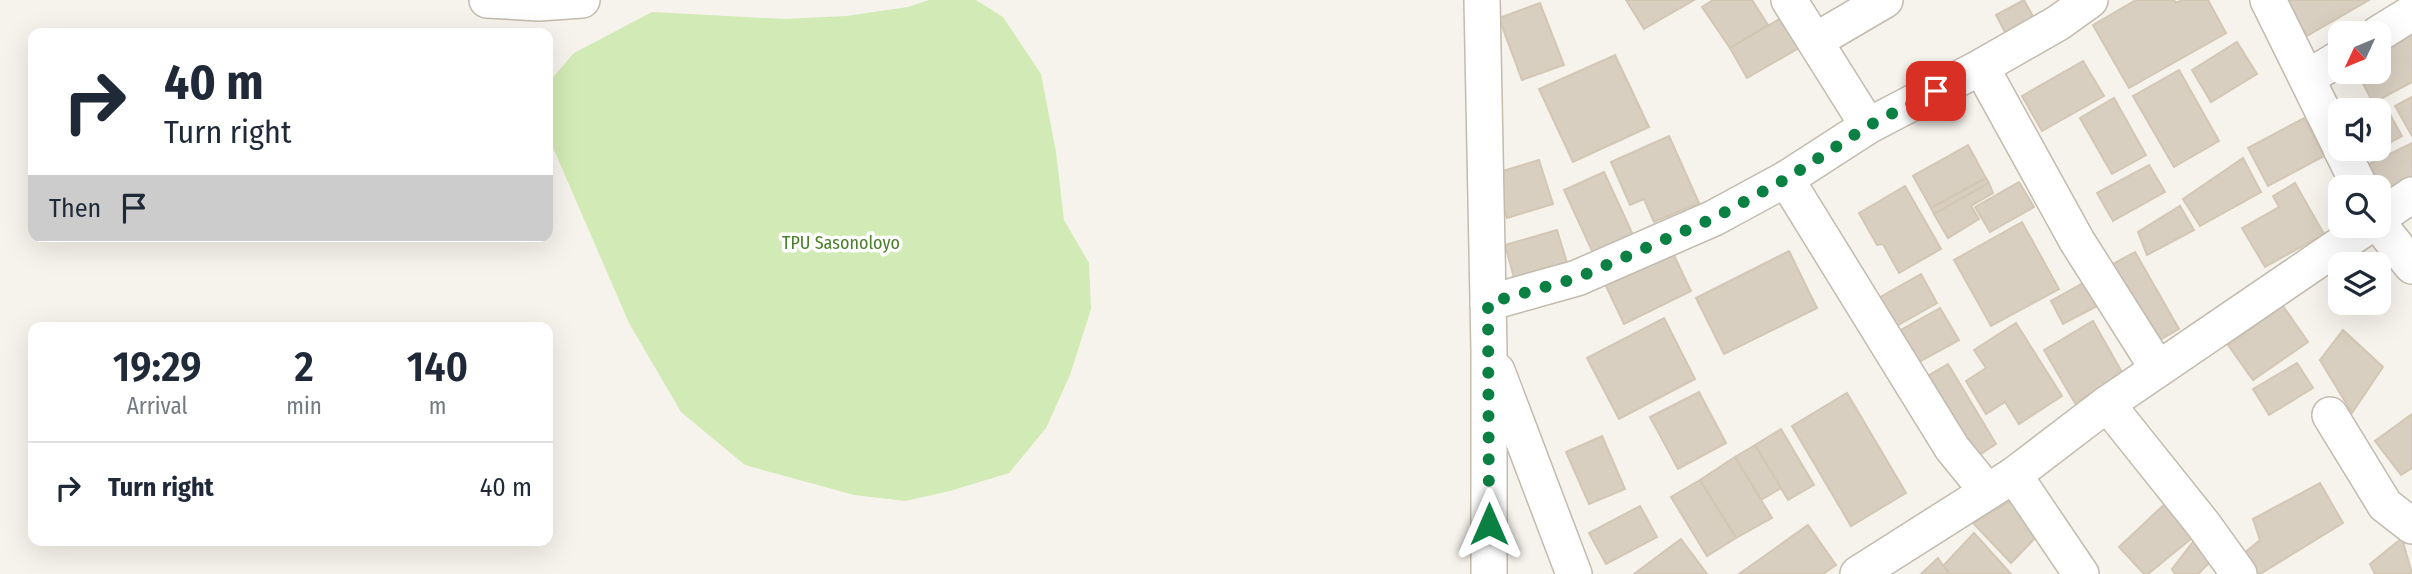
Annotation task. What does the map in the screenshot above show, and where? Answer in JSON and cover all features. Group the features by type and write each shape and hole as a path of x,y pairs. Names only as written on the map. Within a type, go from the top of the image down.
{"street":[{"path":"487,0 539,4 582,0"},
{"path":"1482,0 1489,350 1489,574"},
{"path":"1789,0 1868,126"},
{"path":"1815,41 1885,0"},
{"path":"1488,303 1577,278 1714,218 1786,179 1868,126 1981,67 2051,11 2090,0"},
{"path":"2268,0 2328,121"},
{"path":"2391,26 2412,13"},
{"path":"2307,78 2328,65"},
{"path":"1981,67 2077,242 2158,369"},
{"path":"1786,179 1952,448 2001,483 2081,574"},
{"path":"2391,210 2412,195"},
{"path":"1858,574 2001,483 2107,404 2350,238"},
{"path":"2391,238 2412,267"},
{"path":"1489,350 1574,574"},
{"path":"2107,404 2203,524 2239,574"},
{"path":"2330,415 2385,505 2412,526"}],"green space":[{"name":"TPU Sasonoloyo","path":"929,0 976,0 1003,17 1041,74 1056,152 1064,220 1089,263 1091,309 1070,375 1046,428 1009,473 905,501 854,495 745,465 681,412 629,323 553,148 553,77 574,53 652,12 785,19 846,16 908,7"}],"building":[{"path":"1626,0 1694,0 1644,29"},
{"path":"1713,0 1752,0 1768,25 1730,48 1702,7"},
{"path":"2024,0 2035,20 2007,36 1996,15"},
{"path":"2136,0 2174,0 2176,3 2182,0 2208,0 2226,33 2129,88 2093,25"},
{"path":"2286,0 2369,0 2333,21 2328,21 2328,24 2307,36"},
{"path":"1540,3 1564,65 1522,80 1499,18"},
{"path":"1781,18 1799,48 1747,78 1730,48"},
{"path":"2412,30 2412,82 2382,98 2370,98 2363,84 2391,84 2391,41"},
{"path":"2237,42 2257,74 2211,102 2192,70"},
{"path":"1615,55 1649,127 1573,162 1539,89"},
{"path":"2083,61 2104,96 2042,131 2022,96"},
{"path":"2179,70 2219,141 2174,167 2133,96"},
{"path":"2412,97 2412,136 2395,106"},
{"path":"2114,98 2146,155 2112,174 2080,118"},
{"path":"2391,116 2402,136 2391,142"},
{"path":"2304,118 2324,156 2268,186 2248,148"},
{"path":"1669,136 1699,203 1654,222 1644,199 1630,205 1611,162"},
{"path":"2412,143 2412,182 2391,194 2391,175 2372,175 2367,165 2375,161 2391,161 2391,153"},
{"path":"1968,145 1986,178 1931,208 1913,176"},
{"path":"2243,158 2261,192 2200,226 2183,199"},
{"path":"1539,160 1553,204 1507,218 1493,174"},
{"path":"2149,165 2165,192 2113,221 2097,193"},
{"path":"1604,172 1633,235 1593,253 1564,190"},
{"path":"1986,178 1989,183 1934,214 1931,208"},
{"path":"2019,182 2034,207 1990,232 1975,207"},
{"path":"1989,183 1993,193 1971,206 1979,219 1948,238 1934,214"},
{"path":"2295,183 2324,234 2265,267 2242,228 2279,207 2273,196"},
{"path":"1905,186 1941,249 1899,273 1883,244 1877,245 1859,213"},
{"path":"2180,206 2194,230 2147,255 2138,232"},
{"path":"2022,222 2059,289 1991,326 1954,260"},
{"path":"1557,230 1568,266 1515,281 1505,245"},
{"path":"1670,247 1691,291 1624,324 1603,280"},
{"path":"1789,251 1817,308 1724,354 1696,298"},
{"path":"2135,252 2179,329 2148,347 2104,269"},
{"path":"1921,274 1937,303 1886,332 1870,303"},
{"path":"2087,281 2099,305 2063,324 2051,301"},
{"path":"2283,306 2308,342 2253,380 2228,345"},
{"path":"1940,308 1959,340 1910,367 1892,335"},
{"path":"1664,318 1695,379 1619,419 1587,358"},
{"path":"2093,321 2123,374 2075,403 2044,350"},
{"path":"2016,323 2062,396 2019,424 2005,402 1986,414 1966,381 1986,368 1974,350"},
{"path":"2343,330 2383,367 2352,413 2320,360"},
{"path":"2297,363 2313,388 2269,415 2253,389"},
{"path":"1948,364 1996,444 1970,461 1917,382"},
{"path":"1699,392 1726,443 1678,469 1650,417"},
{"path":"1847,393 1906,493 1851,526 1792,426"},
{"path":"2412,414 2412,468 2401,475 2375,441"},
{"path":"1781,429 1814,485 1788,500 1755,445"},
{"path":"1602,436 1625,489 1589,504 1566,452"},
{"path":"1755,445 1781,488 1761,500 1735,457"},
{"path":"1735,457 1772,518 1736,538 1700,480"},
{"path":"1700,480 1736,538 1707,556 1671,497"},
{"path":"2320,483 2343,523 2260,574 2255,574 2237,559 2260,540 2253,519"},
{"path":"2014,499 2043,530 2011,563 1973,523"},
{"path":"2169,500 2203,529 2148,574 2144,574 2119,547"},
{"path":"1640,506 1657,537 1606,564 1589,533"},
{"path":"1808,525 1836,565 1823,574 1739,574"},
{"path":"2203,529 2212,560 2198,574 2175,574 2172,569"},
{"path":"1974,533 2011,574 1950,574 1943,566"},
{"path":"2402,538 2412,574 2375,574 2370,564"},
{"path":"1681,539 1707,574 1634,574"},
{"path":"1938,558 1949,574 1921,574"}],"route":[{"path":"1489,524 1488,303 1577,278 1714,218 1786,179 1868,126 1936,91"}]}
